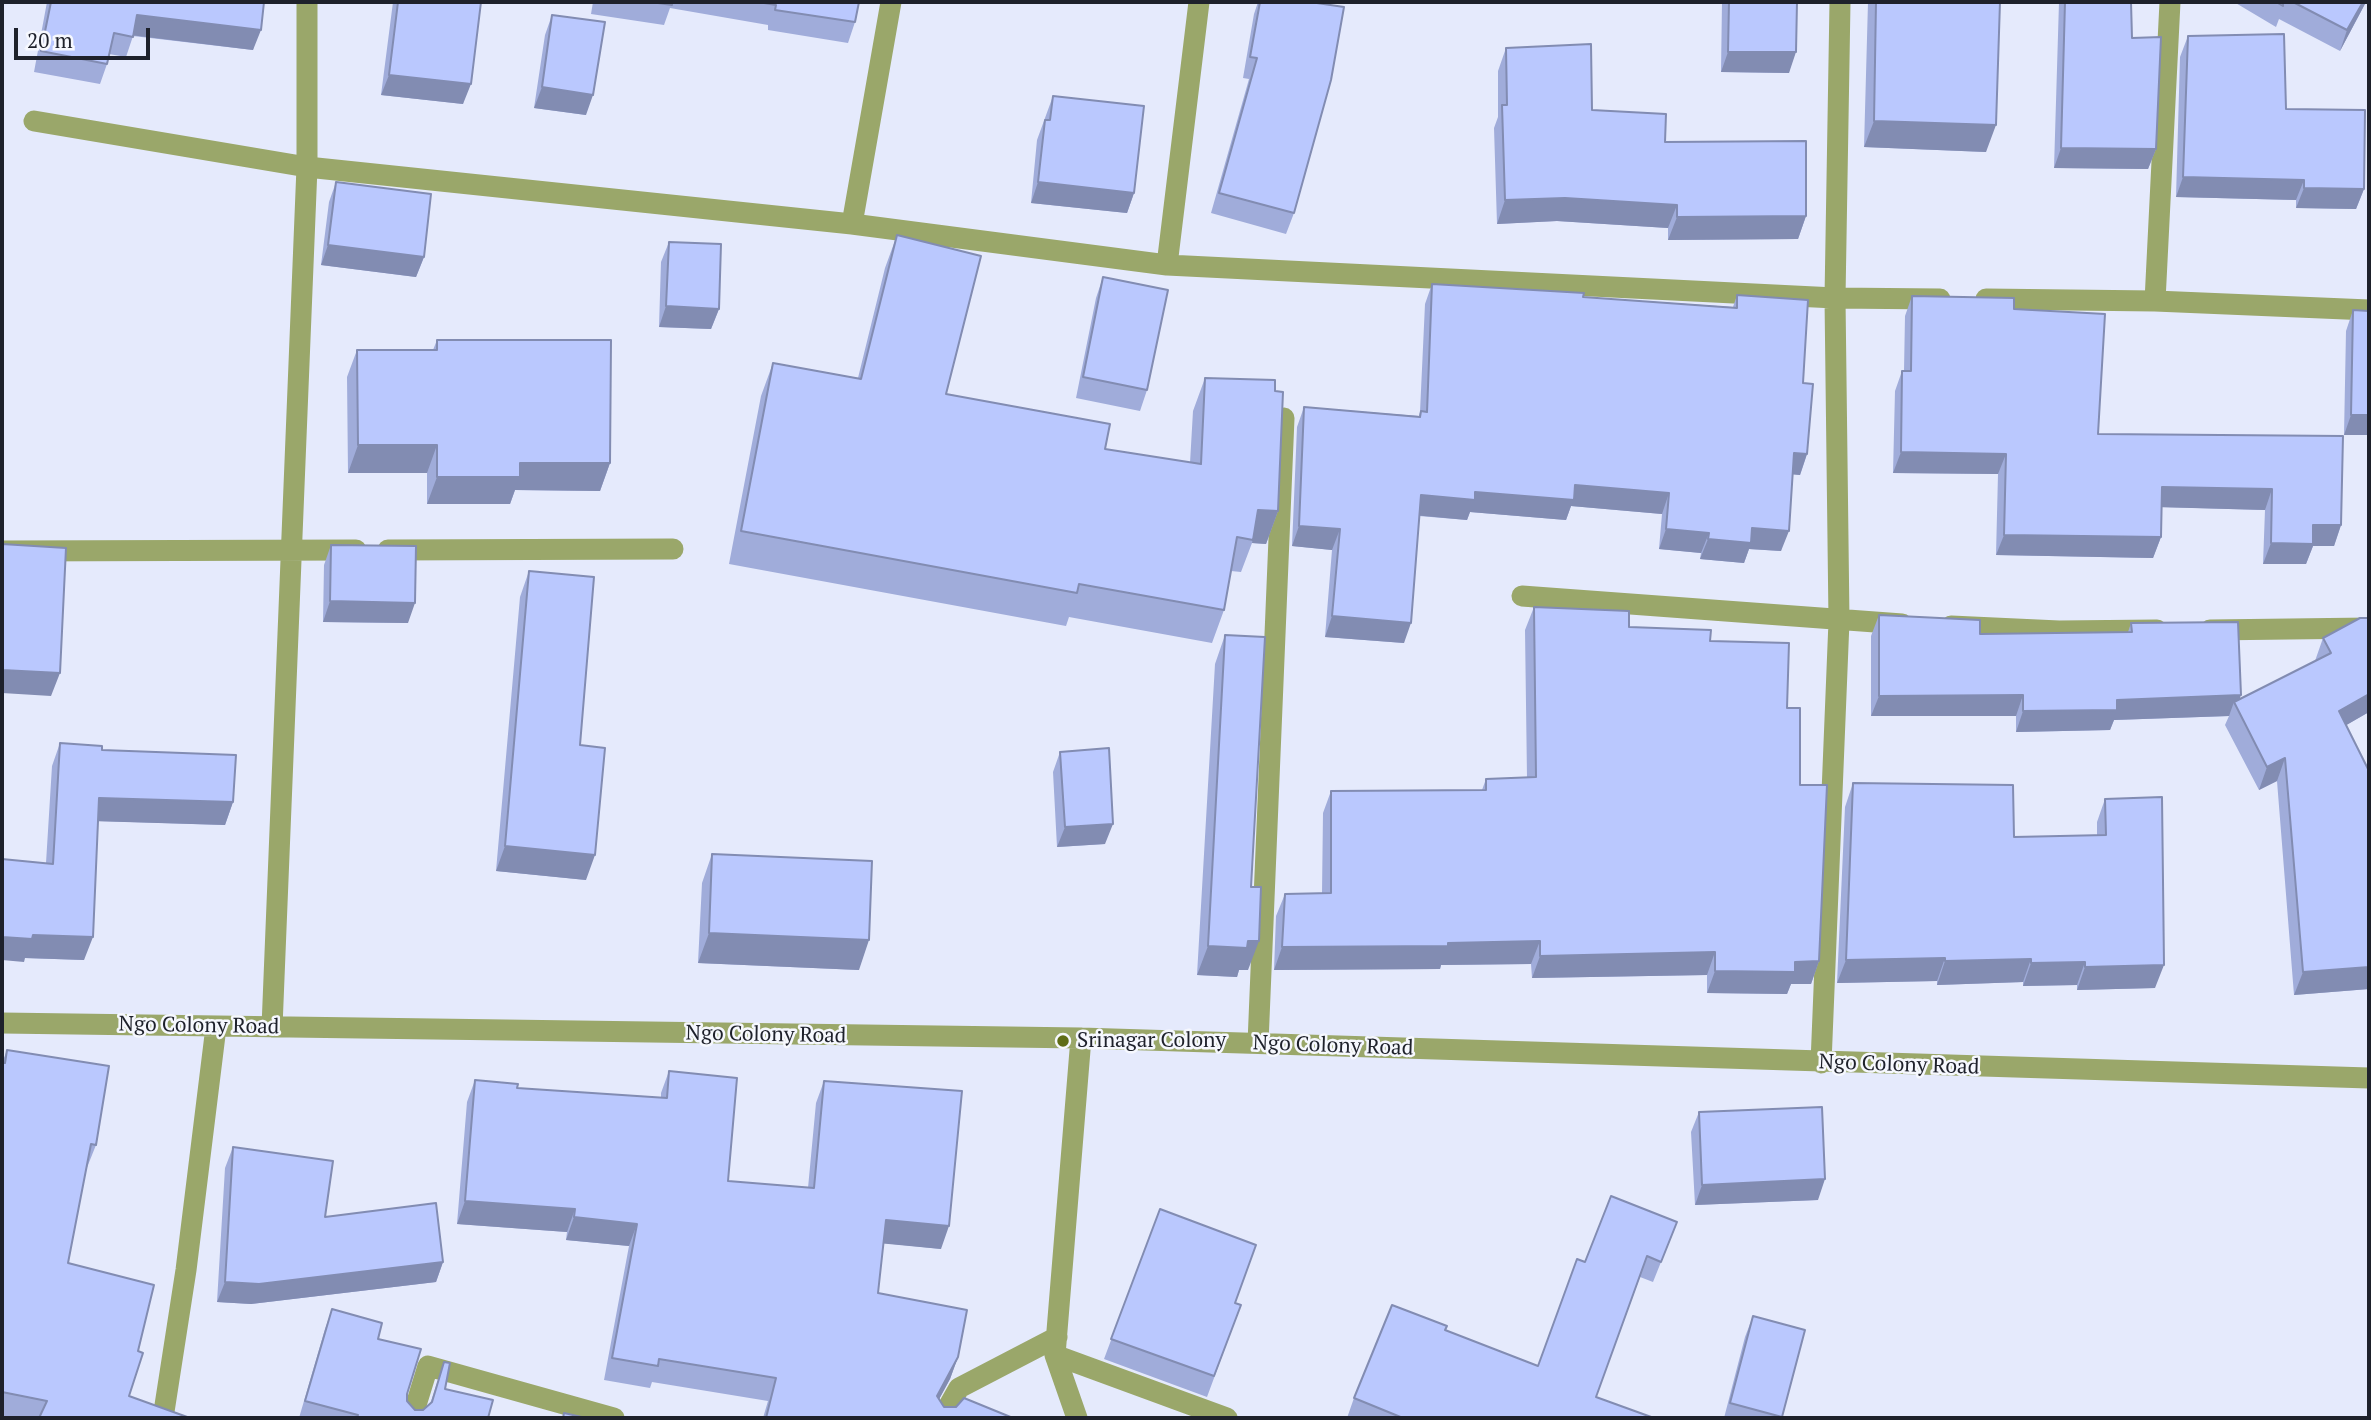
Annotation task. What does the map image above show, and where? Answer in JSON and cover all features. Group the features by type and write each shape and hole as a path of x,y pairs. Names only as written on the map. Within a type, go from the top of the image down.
{"street":[{"path":"272,1027 307,167 307,2"},
{"path":"852,224 891,2"},
{"path":"1167,265 1199,2"},
{"path":"1821,1063 1839,621 1835,298 1840,2"},
{"path":"2155,301 2170,2"},
{"path":"34,121 307,167 852,224 1167,265 1835,298 2155,301 2369,310"},
{"path":"1258,1043 1284,418"},
{"path":"2,551 673,549"},
{"path":"1522,596 1839,621 2059,631 2369,628"},
{"name":"Ngo Colony Road","path":"2,1023 1081,1038 1821,1063 2369,1077"},
{"path":"163,1418 186,1270 216,1027"},
{"path":"1077,1418 1056,1346 1081,1038"},
{"path":"942,1418 959,1388 1056,1346 1227,1418"},
{"path":"412,1418 428,1366 614,1418"}],"building":[{"path":"51,2 264,2 261,30 137,15 133,37 114,33 107,64 41,51"},
{"path":"398,2 481,2 471,84 389,75"},
{"path":"651,2 672,2 672,5"},
{"path":"758,2 859,2 855,22 775,10 776,5"},
{"path":"1260,2 1310,2 1344,7 1331,80 1294,213 1219,193 1257,58 1250,57"},
{"path":"1729,2 1797,2 1796,52 1728,52"},
{"path":"1876,2 2000,2 1996,125 1874,121"},
{"path":"2065,2 2131,2 2132,38 2161,37 2156,149 2061,148"},
{"path":"2293,2 2363,2 2347,30"},
{"path":"552,15 605,22 593,95 542,87"},
{"path":"2284,34 2286,109 2365,110 2364,189 2304,188 2304,180 2183,177 2188,36"},
{"path":"1591,44 1592,110 1666,114 1665,142 1806,141 1806,216 1677,217 1677,205 1565,198 1505,200 1502,105 1507,105 1506,48"},
{"path":"1053,96 1144,106 1134,193 1038,182 1045,120 1050,120"},
{"path":"336,182 431,194 424,257 328,245"},
{"path":"897,235 981,256 946,394 1110,424 1105,449 1201,464 1205,378 1275,380 1275,391 1283,392 1278,511 1258,510 1253,540 1237,537 1224,610 1079,584 1077,593 741,531 773,363 861,379"},
{"path":"669,242 721,244 719,309 666,306"},
{"path":"1103,277 1168,290 1147,390 1083,377"},
{"path":"1432,284 1584,293 1583,297 1737,308 1737,295 1808,300 1803,383 1813,384 1807,454 1794,453 1789,531 1752,528 1751,543 1708,539 1709,533 1666,529 1669,493 1575,485 1574,500 1475,492 1475,500 1421,495 1411,623 1332,616 1340,529 1299,526 1304,407 1420,417 1421,411 1427,412"},
{"path":"1912,296 2014,298 2014,309 2105,314 2098,434 2343,436 2341,525 2313,525 2313,544 2271,543 2272,489 2162,487 2161,537 2004,535 2006,454 1901,452 1902,371 1911,371"},
{"path":"2353,310 2369,311 2369,415 2351,415"},
{"path":"437,340 611,340 610,463 520,463 520,477 437,477 437,445 358,445 357,350 437,350"},
{"path":"2,544 66,548 60,673 2,670"},
{"path":"331,545 416,546 415,603 330,601"},
{"path":"529,571 594,577 580,745 605,748 595,855 505,846"},
{"path":"1534,607 1629,611 1629,627 1711,630 1710,641 1789,643 1787,708 1800,708 1800,785 1827,785 1819,961 1795,962 1795,972 1715,971 1715,952 1540,956 1540,941 1448,943 1448,946 1282,947 1285,894 1331,893 1331,791 1486,790 1486,779 1536,777"},
{"path":"1879,615 1980,620 1980,634 2132,632 2131,623 2238,622 2241,695 2117,700 2117,710 2023,711 2023,695 1879,696"},
{"path":"2360,618 2369,618 2369,694 2339,711 2369,769 2369,967 2303,972 2285,758 2267,767 2234,702 2331,653 2323,638"},
{"path":"1225,635 1265,637 1251,887 1261,887 1259,941 1248,941 1247,948 1208,946"},
{"path":"60,743 102,746 102,750 236,755 233,802 99,798 93,937 2,937 2,859 53,864"},
{"path":"1109,748 1113,824 1065,827 1060,752"},
{"path":"1853,783 2013,785 2014,837 2106,835 2105,799 2162,797 2164,965 2085,967 2085,962 2031,963 2031,959 1846,960"},
{"path":"712,854 872,861 869,940 709,933"},
{"path":"7,1050 109,1066 96,1145 91,1144 68,1263 154,1285 138,1351 143,1353 129,1396 190,1418 39,1418 47,1401 2,1392 2,1063 5,1063"},
{"path":"669,1071 737,1078 728,1181 814,1188 824,1081 962,1091 949,1226 886,1220 878,1293 967,1310 958,1357 937,1396 944,1407 956,1407 964,1398 1013,1418 766,1418 776,1378 659,1359 658,1366 612,1358 637,1224 574,1217 575,1209 465,1201 475,1080 518,1084 517,1088 667,1098"},
{"path":"1822,1107 1825,1179 1702,1185 1699,1112"},
{"path":"233,1147 333,1161 325,1217 436,1203 443,1262 259,1284 225,1282"},
{"path":"1611,1196 1677,1222 1661,1262 1647,1256 1596,1397 1654,1418 1403,1418 1354,1398 1392,1305 1447,1326 1445,1330 1538,1366 1577,1259 1585,1262"},
{"path":"1160,1209 1256,1245 1235,1303 1241,1305 1214,1376 1111,1339"},
{"path":"332,1309 382,1323 378,1339 421,1349 407,1394 407,1401 415,1410 423,1410 432,1402 444,1362 450,1363 445,1389 493,1400 488,1418 357,1418 358,1415 305,1401"},
{"path":"1753,1316 1805,1330 1782,1417 1730,1403"},
{"path":"564,1413 586,1418 563,1418"}],"place":[{"name":"Srinagar Colony","path":"1063,1041"}]}
